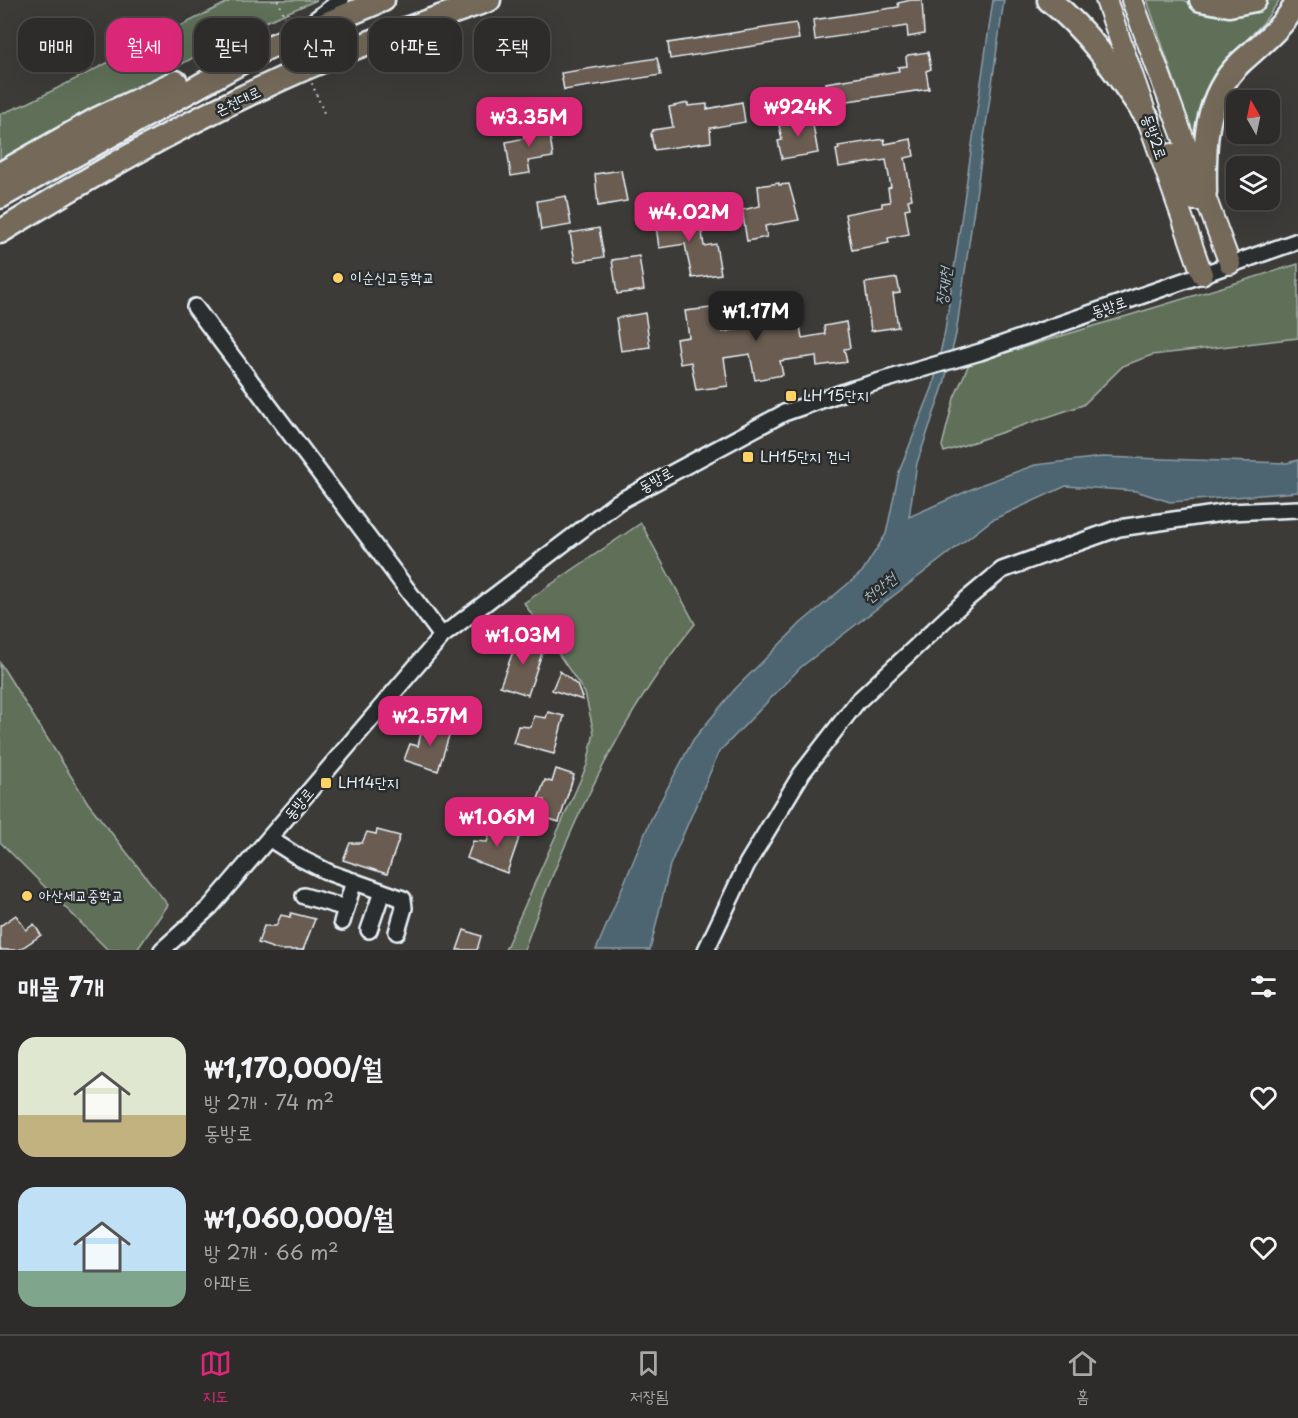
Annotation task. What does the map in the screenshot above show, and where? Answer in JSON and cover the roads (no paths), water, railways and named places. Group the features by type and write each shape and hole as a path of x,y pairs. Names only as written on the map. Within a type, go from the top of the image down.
{"highway":[{"name":"온천대로","path":"336,18 383,0"},
{"name":"온천대로","path":"435,18 489,0"},
{"path":"1049,0 1084,34 1116,72 1148,119"},
{"path":"1201,0 1229,5 1255,0"},
{"path":"1206,192 1204,150 1209,118 1220,88 1238,64 1277,30 1298,1"},
{"name":"온천대로","path":"0,232 186,126 320,62 369,42"},
{"path":"0,247 112,181 344,63 369,48"},
{"path":"0,174 97,119 194,73 205,72"},
{"name":"온천대로","path":"0,197 222,72"}],"main road":[{"name":"동방2로","path":"1106,0 1202,274"},
{"name":"동방2로","path":"1132,0 1206,192 1230,264"},
{"path":"1138,91 1162,130 1191,196 1199,201 1205,197 1206,192"}],"street":[{"path":"317,18 340,0"},
{"name":"동방로","path":"162,950 210,906 270,839 442,636 618,501 784,413 899,375 980,352 1298,241"},
{"path":"195,307 442,636"},
{"path":"706,950 747,864 808,764 857,702 967,599 1002,570 1119,528 1229,512 1298,509"},
{"path":"270,839 300,858 404,899 404,908 397,932"},
{"path":"304,896 344,915 354,881"},
{"path":"369,930 382,892"}],"water":[{"name":"천안천","path":"993,0 1004,0 956,334 944,384 917,463 909,517 983,484 1035,465 1102,457 1287,463 1298,460 1298,492 1170,502 1136,491 1066,486 992,520 801,667 719,752 670,865 650,950 596,950 651,819 693,740 735,689 801,623 862,572 886,534 899,472 933,386 945,331"}],"place":[{"name":"이순신고등학교","path":"338,278"},
{"name":"LH 15단지","path":"791,396"},
{"name":"LH15단지 건너","path":"748,457"},
{"name":"LH14단지","path":"326,783"},
{"name":"아산세교중학교","path":"27,896"}],"water label":[{"name":"장재천","path":"943,286"}]}
